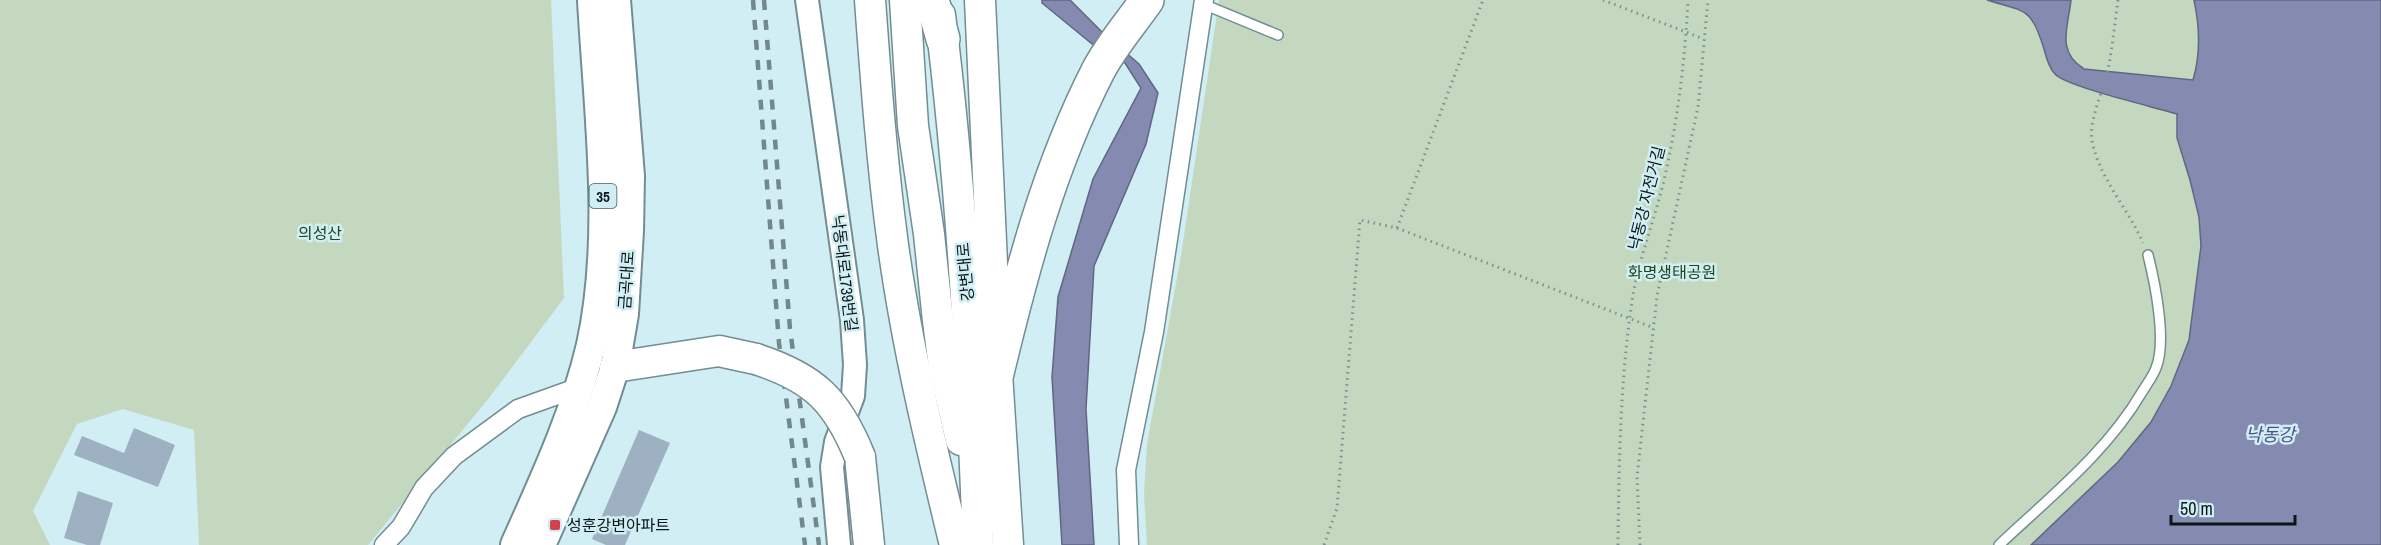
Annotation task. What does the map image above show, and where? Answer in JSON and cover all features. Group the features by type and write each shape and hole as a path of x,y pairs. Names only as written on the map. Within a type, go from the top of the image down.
{"highway":[{"path":"905,0 913,126 929,234 944,367 957,428 976,488"},
{"path":"932,0 943,39"},
{"name":"강변대로","path":"938,0 955,148 970,332 978,545"},
{"name":"강변대로","path":"980,0 997,373 1008,545"},
{"path":"997,373 1023,265 1058,158 1099,69 1147,0"},
{"path":"871,14 893,246 926,426 955,545"},
{"path":"615,367 719,351 756,358 789,371 819,391 833,405 860,457 869,545"}],"main road":[{"name":"금곡대로","path":"515,545 543,484 578,389 591,345 601,276 604,232 592,0"},
{"name":"금곡대로","path":"541,545 602,407 615,367 624,314 630,176 616,0"}],"street":[{"name":"낙동대로1739번길","path":"807,0 852,321 855,365 852,396 836,442 832,467 839,545"},
{"path":"1129,545 1126,470 1154,332 1203,2"},
{"path":"384,545 401,527 424,488 454,456 518,409 578,389 615,367"}],"lane":[{"path":"1203,2 1278,34"},
{"path":"2000,545 2097,452 2129,414 2157,368 2160,345 2156,288 2148,255"}],"path":[{"path":"1396,228 1483,0"},
{"path":"1603,0 1704,39"},
{"name":"낙동강 자전거길","path":"1618,545 1624,363 1634,292 1665,178 1679,111 1688,0"},
{"path":"1640,545 1637,477 1657,296 1698,107 1708,0"},
{"path":"2118,0 2109,66 2098,100 2092,138 2105,178 2137,228 2148,255"},
{"path":"1324,545 1337,508 1360,220 1396,228 1654,328"}],"green space":[{"name":"의성산","path":"0,0 551,0 564,298 489,398 368,545 199,545 194,430 123,409 77,424 33,511 50,545 0,545"},
{"name":"화명생태공원","path":"1219,0 2194,0 2200,53 2177,138 2199,217 2201,246 2189,340 2171,386 2151,421 2118,462 2031,545 1147,545 1144,494 1147,444 1181,256"}],"water":[{"path":"1042,0 1070,0 1139,64 1158,93 1146,144 1094,266 1086,409 1094,545 1062,545 1052,377 1058,297 1093,179 1141,88 1125,63 1092,44 1042,3"},
{"name":"낙동강","path":"1987,0 2071,0 2066,29 2067,47 2075,62 2084,69 2193,80 2199,40 2194,0 2381,0 2381,545 2031,545 2118,462 2151,422 2171,386 2189,340 2201,246 2199,217 2177,138 2177,114 2093,91 2063,79 2051,69 2035,25 2030,18 2018,9"}],"building":[{"path":"134,428 175,445 158,487 74,455 82,436 124,453"},
{"path":"639,430 670,443 625,545 606,545 592,539"},
{"path":"78,491 113,503 100,545 87,545 64,538"}],"railway":[{"path":"753,0 779,343 805,545"},
{"path":"764,0 790,329 819,545"}],"place":[{"name":"성훈강변아파트","path":"555,525"}]}
